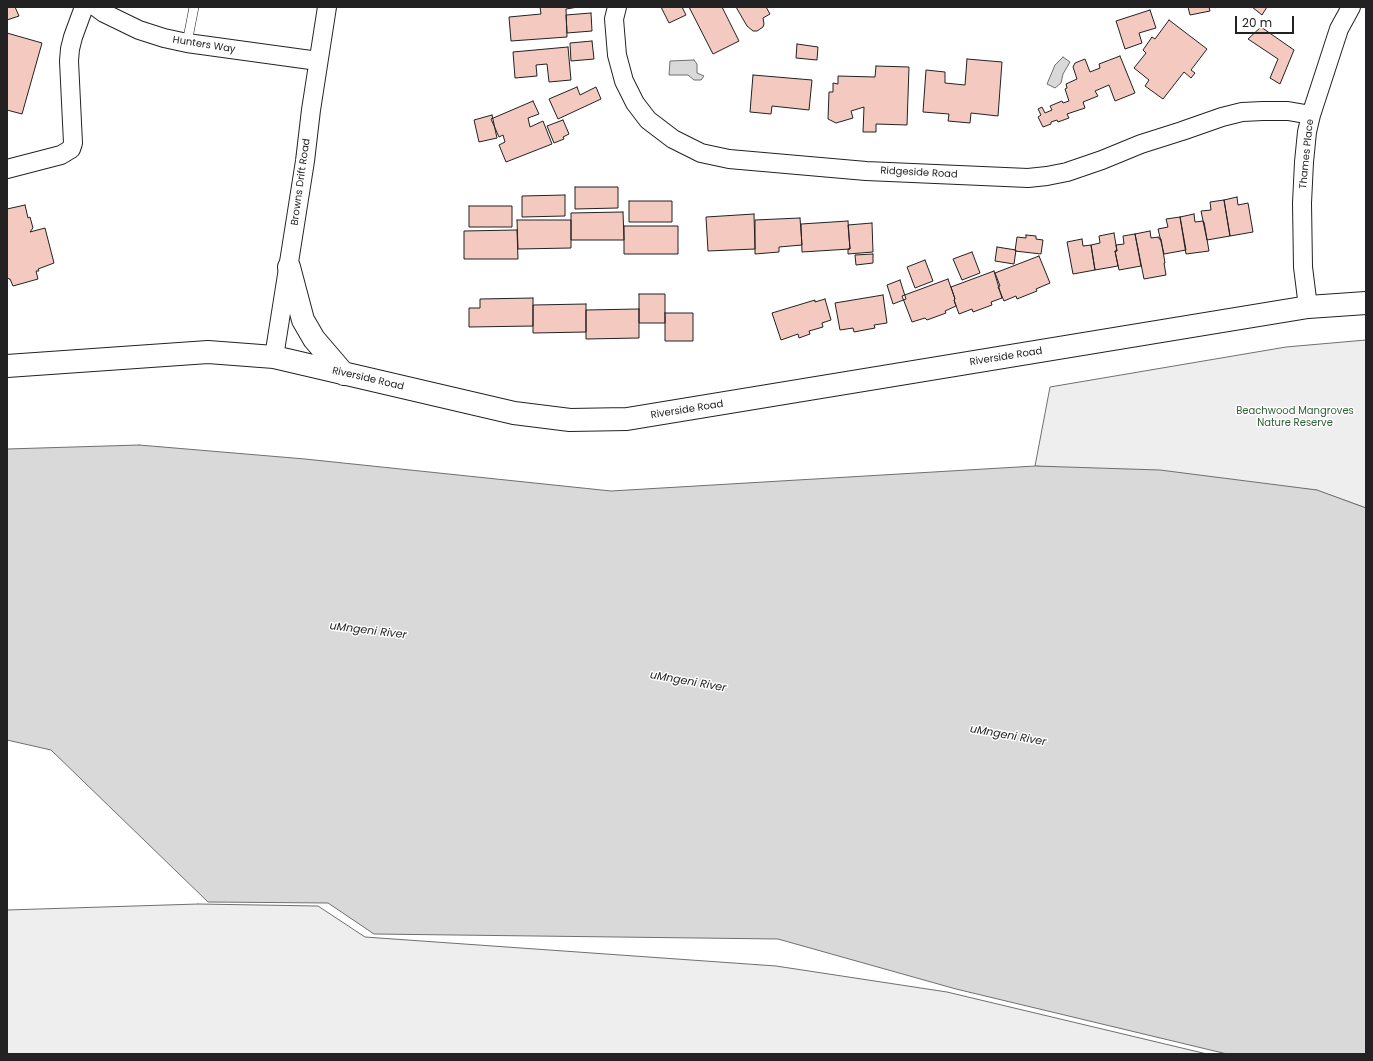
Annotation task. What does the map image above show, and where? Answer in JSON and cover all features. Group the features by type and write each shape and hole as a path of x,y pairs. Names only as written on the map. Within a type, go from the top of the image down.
{"main road":[{"path":"289,267 303,320 314,339 344,374"},
{"name":"Riverside Road","path":"7,366 208,352 274,357 514,413 570,420 627,419 1308,308 1366,303"}],"street":[{"path":"7,169 61,155 71,148 73,143 69,61 70,49 84,7"},
{"name":"Hunters Way","path":"96,7 104,13 139,30 164,38 187,43 318,62"},
{"name":"Browns Drift Road","path":"274,357 289,267 327,7"},
{"name":"Ridgeside Road","path":"617,7 614,19 617,55 624,81 635,103 648,120 673,139 701,153 729,159 866,171 1028,178 1067,172 1141,144 1182,132 1222,117 1242,112 1288,111 1311,115"},
{"name":"Thames Place","path":"1308,308 1303,267 1302,203 1304,162 1311,115 1339,29 1350,7"}],"lane":[{"path":"187,43 194,7"}],"green space":[{"name":"Beachwood Mangroves Nature Reserve","path":"1366,340 1366,508 1316,490 1035,466 1050,387 1286,347"},
{"path":"198,904 318,906 365,937 776,966 947,992 1207,1054 7,1054 7,910"}],"water":[{"path":"1063,57 1070,62 1063,74 1061,83 1055,88 1047,84 1055,65"},
{"path":"694,60 697,64 697,73 704,76 701,80 694,80 688,75 669,75 670,61"},
{"name":"uMngeni River","path":"139,445 305,459 611,491 1035,466 1160,470 1317,490 1366,508 1366,1054 1227,1054 956,989 778,939 374,934 328,903 208,902 51,750 7,740 7,449"}],"building":[{"path":"7,7 15,7 19,16 7,20"},
{"path":"540,7 578,7 566,9 567,37 511,41 509,17 541,14"},
{"path":"661,7 682,7 686,15 669,23"},
{"path":"689,7 722,7 739,41 713,54"},
{"path":"736,7 766,7 770,14 763,18 763,27 757,31 753,31 747,26"},
{"path":"1188,7 1209,7 1210,11 1190,15"},
{"path":"1252,7 1267,7 1262,15"},
{"path":"1150,10 1156,28 1139,33 1142,43 1125,49 1116,21"},
{"path":"591,13 592,31 567,33 566,15"},
{"path":"1169,20 1207,49 1191,70 1195,73 1191,78 1184,72 1163,99 1145,86 1149,80 1134,68 1146,53 1143,50 1152,37 1155,39"},
{"path":"1261,27 1294,50 1280,84 1270,78 1278,59 1248,39"},
{"path":"7,33 42,43 22,114 7,110"},
{"path":"592,41 594,59 571,61 570,43"},
{"path":"797,44 818,47 817,60 796,58"},
{"path":"568,47 571,80 549,82 547,64 536,65 537,76 515,78 513,52"},
{"path":"1120,56 1135,93 1115,101 1109,85 1095,91 1098,96 1083,102 1085,108 1067,114 1069,118 1058,122 1057,120 1051,122 1051,124 1043,127 1038,117 1041,115 1038,109 1042,107 1045,113 1052,110 1050,106 1062,101 1063,103 1069,101 1065,89 1067,88 1066,84 1077,79 1073,67 1075,63 1085,59 1090,72 1100,68 1099,64"},
{"path":"967,59 1002,62 998,116 971,113 970,123 948,121 949,114 923,112 926,70 945,72 945,83 965,85"},
{"path":"876,66 909,67 907,125 876,124 876,132 863,132 864,107 851,111 853,118 836,123 828,119 829,92 833,92 833,83 838,84 838,76 875,77"},
{"path":"753,75 812,80 809,110 772,106 771,114 750,112"},
{"path":"577,87 580,95 596,87 601,99 558,119 549,99"},
{"path":"533,101 539,114 528,118 530,127 543,121 552,144 506,162 499,145 505,142 503,135 499,137 491,119"},
{"path":"492,115 497,138 479,142 474,120"},
{"path":"563,120 569,134 563,137 564,139 554,143 547,126"},
{"path":"575,187 618,187 618,208 575,209"},
{"path":"565,195 565,216 522,217 522,196"},
{"path":"1237,197 1238,205 1248,203 1253,232 1230,236 1224,200"},
{"path":"1224,200 1230,236 1207,240 1201,211 1211,210 1210,202"},
{"path":"629,201 672,201 672,222 629,222"},
{"path":"25,205 28,218 30,217 33,228 30,232 45,228 54,263 38,269 39,271 36,271 38,279 13,286 10,279 7,277 7,209"},
{"path":"469,206 512,206 512,227 469,227"},
{"path":"623,212 624,240 571,240 571,213"},
{"path":"754,214 755,249 708,251 706,217"},
{"path":"1194,214 1195,222 1204,222 1209,251 1186,254 1180,217"},
{"path":"1180,217 1186,250 1164,254 1158,229 1168,227 1166,219"},
{"path":"800,218 802,245 779,247 779,252 755,254 755,220"},
{"path":"517,220 571,220 571,248 518,249"},
{"path":"848,221 850,249 802,252 801,224"},
{"path":"872,223 873,252 848,254 848,249 850,249 848,225"},
{"path":"624,226 678,226 678,254 624,254"},
{"path":"517,230 518,259 464,259 464,231"},
{"path":"1150,231 1151,238 1159,237 1159,239 1161,239 1166,275 1144,279 1135,234"},
{"path":"1114,233 1118,266 1095,270 1091,245 1100,243 1099,236"},
{"path":"1135,234 1141,266 1119,270 1115,251 1117,251 1116,245 1124,244 1123,236"},
{"path":"1026,235 1036,236 1036,239 1043,240 1041,254 1015,251 1017,237 1026,238"},
{"path":"1082,239 1083,246 1091,245 1095,270 1073,274 1067,242"},
{"path":"997,247 1016,250 1014,264 995,261"},
{"path":"972,252 980,273 962,280 953,259"},
{"path":"873,254 873,263 856,265 855,255"},
{"path":"1039,256 1050,283 1036,289 1037,291 1017,299 1016,296 1004,301 998,287 1000,286 995,273"},
{"path":"925,260 933,281 915,288 907,267"},
{"path":"994,271 1002,298 991,302 992,305 973,312 972,309 959,314 951,287"},
{"path":"948,279 956,306 945,311 946,313 927,320 925,318 912,322 902,296"},
{"path":"900,280 906,299 893,304 887,285"},
{"path":"639,294 665,294 665,323 639,323"},
{"path":"883,295 887,323 874,325 875,328 854,332 853,328 840,330 835,303"},
{"path":"533,298 533,326 469,327 469,308 480,308 480,299"},
{"path":"825,299 831,320 822,323 823,327 809,331 810,334 799,338 798,334 781,340 772,313 815,300 815,302"},
{"path":"586,304 586,332 533,333 533,305"},
{"path":"639,309 639,338 586,339 586,310"},
{"path":"665,313 693,313 693,341 665,341"}]}
